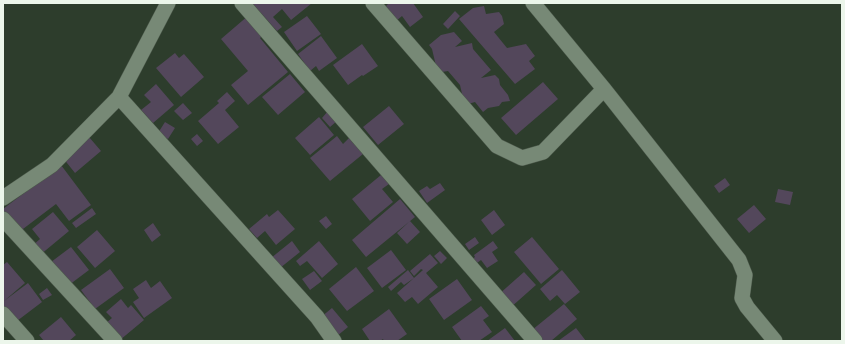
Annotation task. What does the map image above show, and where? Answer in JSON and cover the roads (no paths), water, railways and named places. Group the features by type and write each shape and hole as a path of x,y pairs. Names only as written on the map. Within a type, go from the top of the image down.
{"street":[{"path":"3,198 52,165 119,97 168,3"},
{"path":"242,3 535,341"},
{"path":"374,3 497,146 522,158 544,152 604,89"},
{"path":"536,4 739,260 745,275 742,298 747,307 775,341"},
{"path":"119,97 317,317 334,341"},
{"path":"3,219 115,341"},
{"path":"3,314 27,341"}]}
